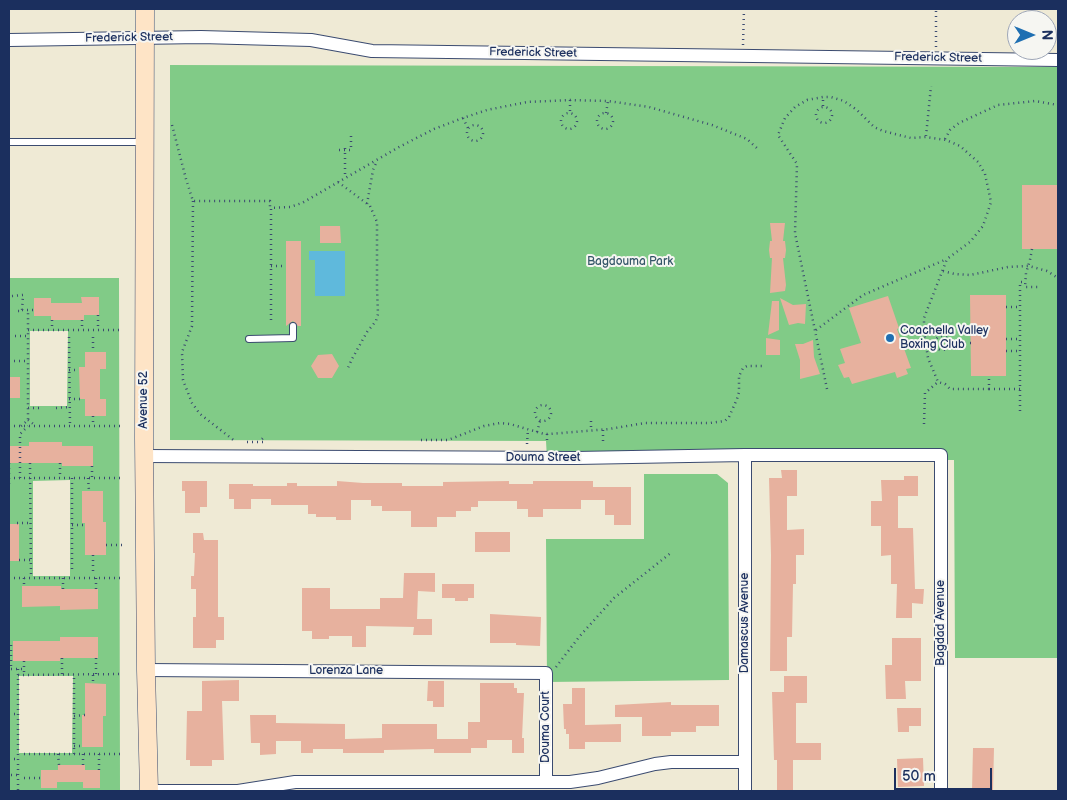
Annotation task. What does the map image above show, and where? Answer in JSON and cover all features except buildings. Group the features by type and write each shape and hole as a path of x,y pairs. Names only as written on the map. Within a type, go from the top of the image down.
{"main road":[{"name":"Avenue 52","path":"145,9 144,456 149,791"}],"street":[{"name":"Frederick Street","path":"9,40 201,37 311,40 372,51 1058,60"},
{"name":"Douma Street","path":"144,456 576,458 745,455 941,455"},
{"name":"Damascus Avenue","path":"745,455 745,791"},
{"name":"Bagdad Avenue","path":"941,455 941,791"},
{"name":"Lorenza Lane","path":"146,670 546,673"},
{"name":"Douma Court","path":"546,673 546,782"},
{"path":"149,791 238,791 295,782 546,782 585,780 671,762 745,762"}],"lane":[{"path":"9,142 144,142"},
{"path":"250,339 293,338 293,326"}],"path":[{"path":"743,56 744,9"},
{"path":"936,9 936,58"},
{"path":"926,137 931,86"},
{"path":"816,330 863,295 947,259 970,242 983,226 991,202 984,174 978,162 960,146 944,140 926,137 911,138 883,131 874,127 858,110 844,101 831,96 808,100 795,107 785,118 778,135 797,164 795,233 827,389"},
{"path":"823,97 823,106 819,109 816,116 820,122 826,123 831,120 832,112 829,108 823,106"},
{"path":"570,100 570,113"},
{"path":"606,113 608,100"},
{"path":"270,208 290,207 302,203 434,129 487,110 527,102 608,100 649,107 712,125 747,139 760,150"},
{"path":"944,140 950,130 959,123 998,105 1035,100 1058,105"},
{"path":"570,113 575,115 577,122 575,127 567,130 562,126 561,118 564,114 570,113"},
{"path":"606,113 611,116 613,123 611,128 603,130 598,127 597,118 600,114 606,113"},
{"path":"463,118 468,128 466,133 468,139 474,142 482,139 483,131 480,127 476,125 468,128"},
{"path":"172,125 193,201 192,326 184,346 182,362 183,380 186,390 200,414 235,442 263,441 265,436"},
{"path":"339,150 351,150 351,134"},
{"path":"345,149 345,178"},
{"path":"367,204 373,170 378,160"},
{"path":"338,182 370,206 376,220 378,314 352,359 348,370"},
{"path":"193,201 270,201 271,320"},
{"path":"1032,248 1025,287 1041,287"},
{"path":"938,382 928,358 924,318 947,259"},
{"path":"271,266 286,266"},
{"path":"942,271 970,275 1008,267 1029,266 1046,271 1058,278"},
{"path":"1020,412 1020,282 1025,282"},
{"path":"12,296 23,295 22,310"},
{"path":"1006,306 1020,306"},
{"path":"21,426 28,420 28,310"},
{"path":"18,311 34,310"},
{"path":"98,315 98,330"},
{"path":"52,320 52,330"},
{"path":"82,320 82,330"},
{"path":"28,330 122,330"},
{"path":"14,336 28,336"},
{"path":"934,343 937,337 940,336 946,337 949,343"},
{"path":"69,337 70,426"},
{"path":"93,337 93,352"},
{"path":"1006,339 1020,339"},
{"path":"949,343 970,342"},
{"path":"926,344 934,343"},
{"path":"934,343 935,347 942,350 949,343"},
{"path":"1006,351 1020,351"},
{"path":"9,361 28,361"},
{"path":"421,440 448,440 492,424 510,424 547,434 603,430 645,423 710,423 725,421 737,399 739,376 743,368 747,366 762,366"},
{"path":"69,370 79,370"},
{"path":"989,376 989,389"},
{"path":"938,382 945,384 950,389 1020,389"},
{"path":"924,424 925,393 938,382"},
{"path":"69,399 80,399"},
{"path":"547,405 551,409 552,415 549,420 540,421 535,415 536,410 539,406 547,405"},
{"path":"56,408 69,407"},
{"path":"28,408 41,408"},
{"path":"93,416 93,426"},
{"path":"28,420 36,426"},
{"path":"536,432 540,421"},
{"path":"591,421 591,431"},
{"path":"10,426 122,426"},
{"path":"10,426 20,434"},
{"path":"20,478 20,434 28,426"},
{"path":"527,444 528,429"},
{"path":"603,430 603,444"},
{"path":"547,434 547,444"},
{"path":"9,463 9,486"},
{"path":"30,463 31,577"},
{"path":"60,464 60,478"},
{"path":"89,491 92,466"},
{"path":"9,478 122,478"},
{"path":"72,478 72,571"},
{"path":"18,523 31,523"},
{"path":"72,525 83,525 83,523"},
{"path":"106,546 122,546"},
{"path":"546,673 552,671 614,598 672,552"},
{"path":"93,555 93,571"},
{"path":"20,560 31,560"},
{"path":"9,578 122,578"},
{"path":"24,578 24,586"},
{"path":"62,578 62,588"},
{"path":"96,578 96,589"},
{"path":"13,642 11,642 10,669 24,669"},
{"path":"93,683 96,658"},
{"path":"61,659 62,675"},
{"path":"24,661 24,675"},
{"path":"18,669 18,791"},
{"path":"18,675 122,674"},
{"path":"74,675 74,754"},
{"path":"9,714 18,714"},
{"path":"74,716 82,716"},
{"path":"74,746 82,746"},
{"path":"24,754 122,754"},
{"path":"58,754 59,765"},
{"path":"83,754 83,765"},
{"path":"99,754 99,770"},
{"path":"9,759 18,759"},
{"path":"11,775 18,775"},
{"path":"24,778 41,778"}],"green space":[{"name":"Bagdouma Park","path":"170,65 1058,67 1058,658 955,658 954,460 547,459 546,441 170,440"},
{"path":"9,278 119,278 120,791 9,791","holes":["30,331 68,331 67,406 30,406","70,480 70,576 33,576 33,481","19,676 73,676 72,753 19,753"]},
{"path":"644,474 717,474 728,483 729,680 547,682 546,539 644,539"}],"water":[{"path":"309,251 345,251 345,296 315,296 315,260 309,260"}],"place":[{"name":"Coachella Valley Boxing Club","path":"890,338"}]}
